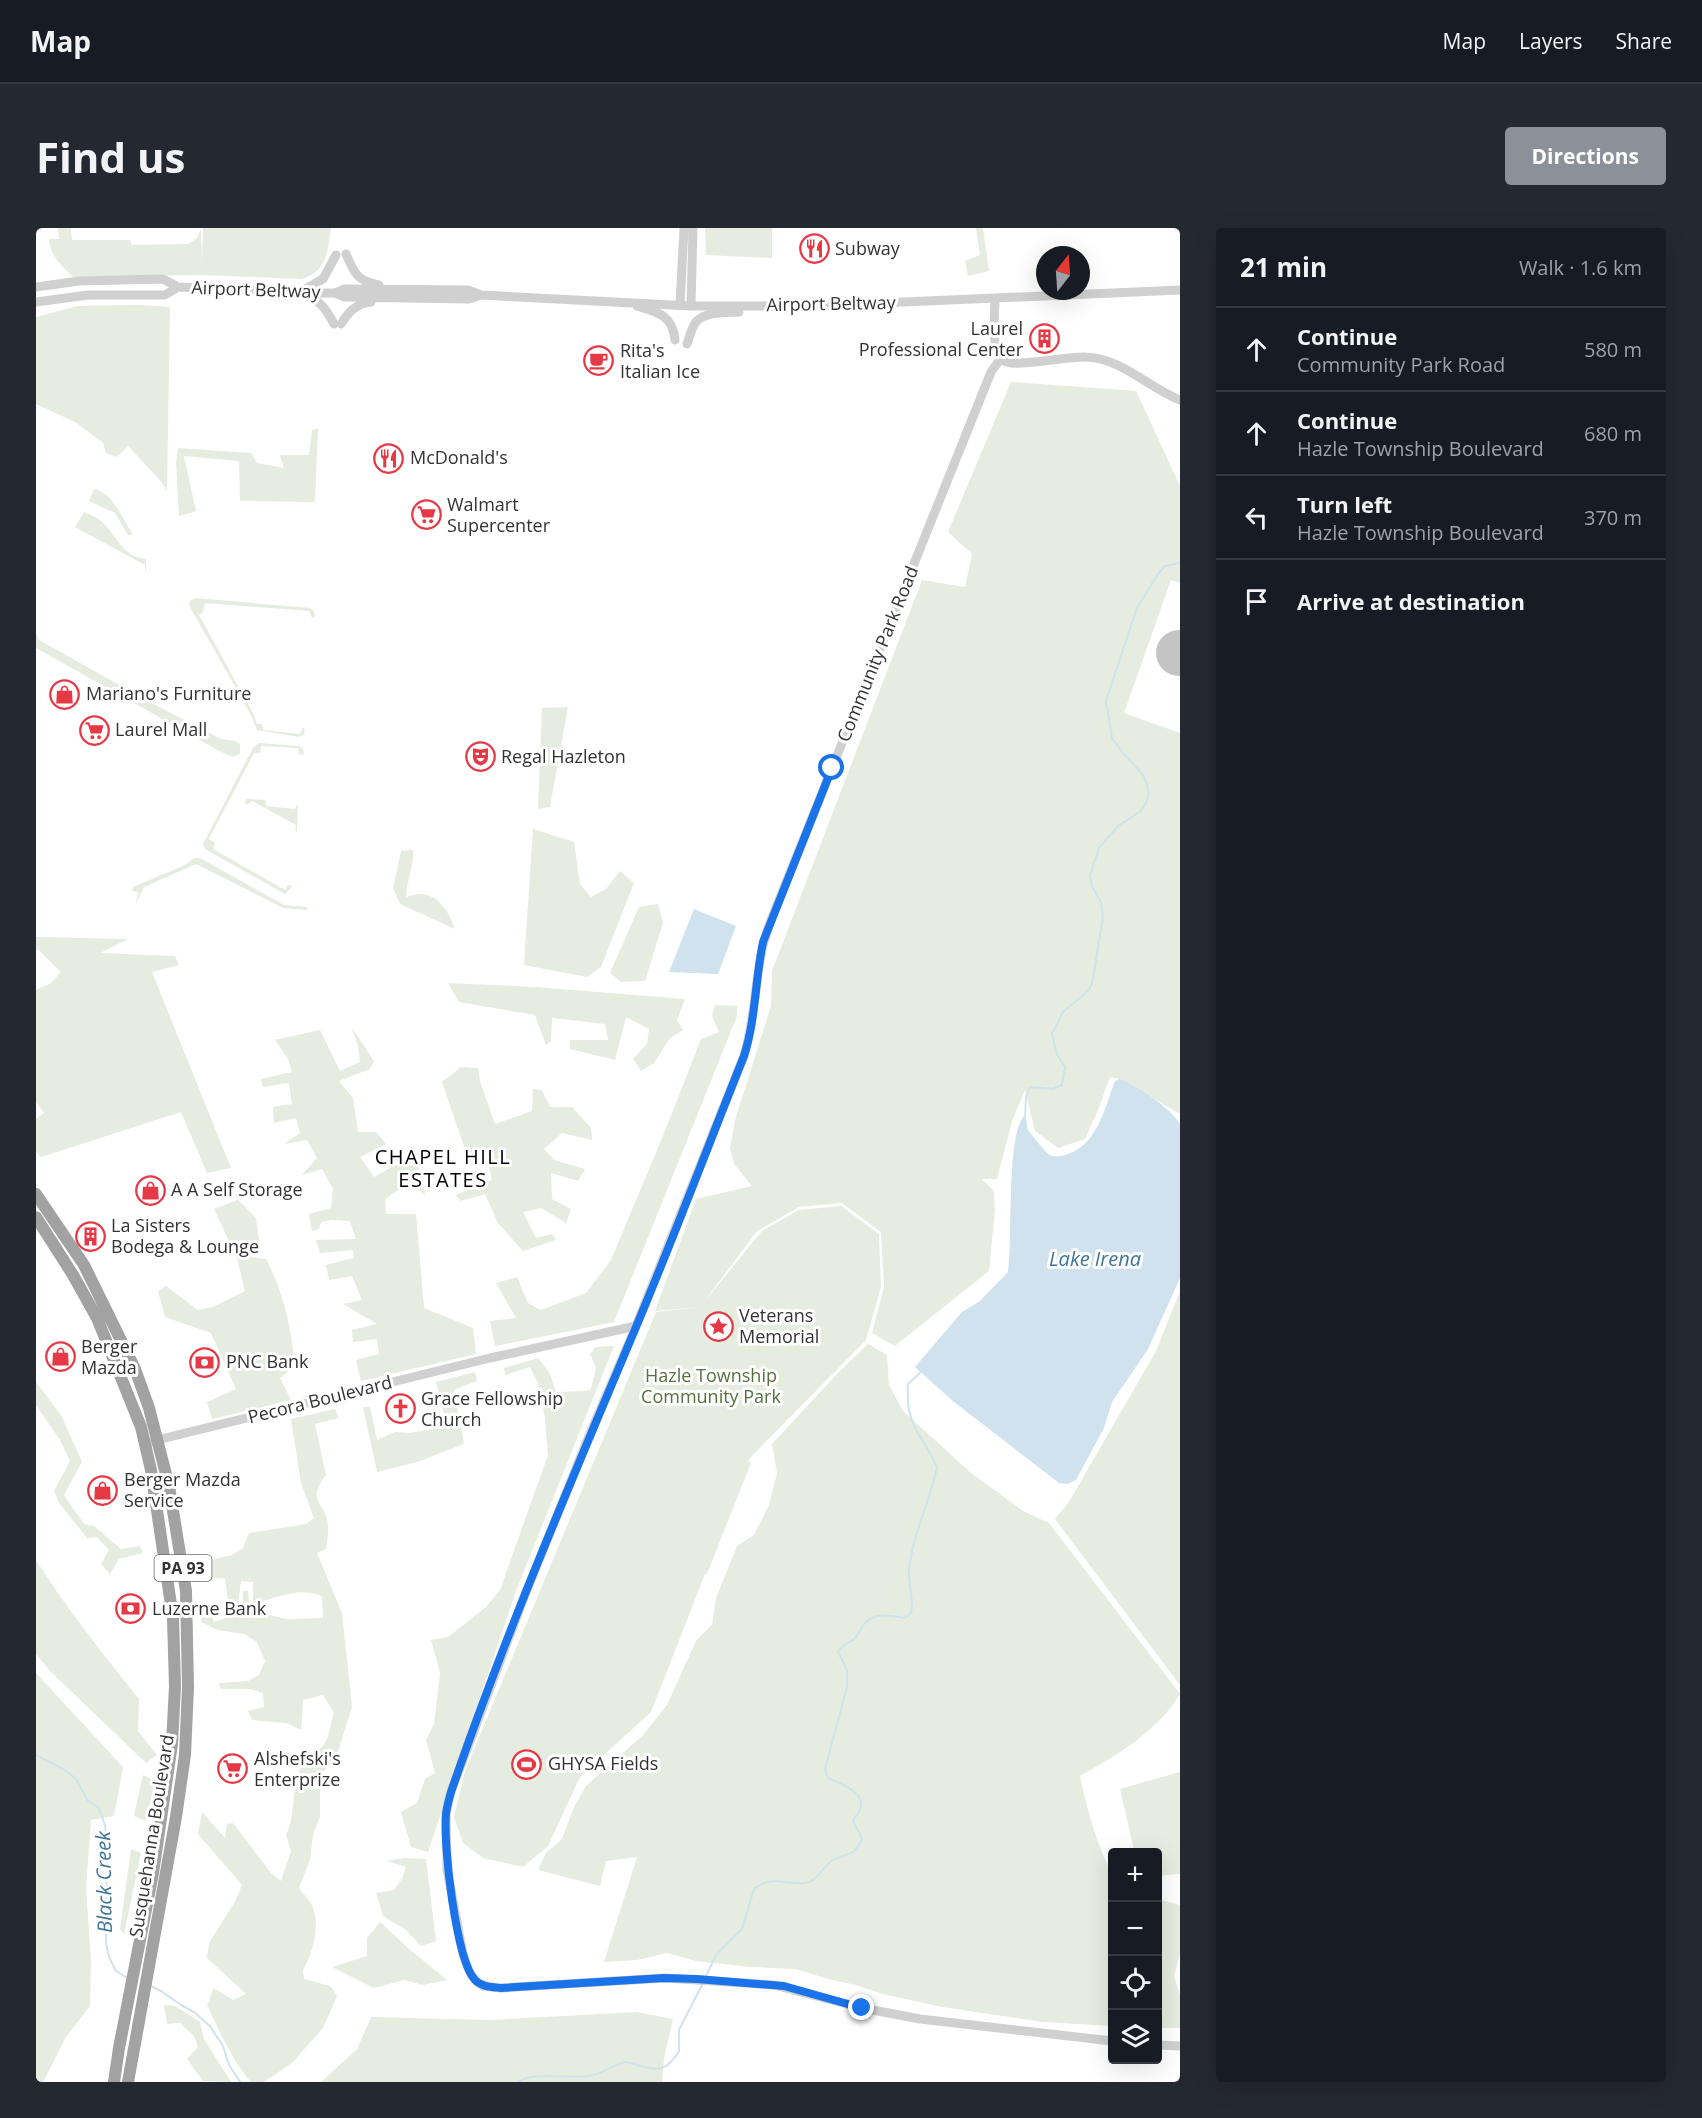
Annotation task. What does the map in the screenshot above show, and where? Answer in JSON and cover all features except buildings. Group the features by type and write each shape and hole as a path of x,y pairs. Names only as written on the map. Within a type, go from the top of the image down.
{"highway":[{"name":"Susquehanna Boulevard","path":"36,1194 84,1265 135,1369 158,1440 169,1486 186,1591 188,1698 185,1755 128,2082"},
{"name":"Susquehanna Boulevard","path":"36,1217 97,1318 141,1427 151,1470 173,1618 175,1686 166,1796 114,2082"}],"street":[{"path":"687,230 687,260 692,264 691,306"},
{"path":"680,305 687,230"},
{"path":"299,293 323,279 341,255 364,282 410,294"},
{"name":"Airport Beltway","path":"36,287 79,281 163,279 177,287 335,293 344,297 410,294 469,299 481,295 691,306 812,306 1180,290"},
{"name":"Airport Beltway","path":"36,302 88,295 165,295 177,287"},
{"path":"299,293 323,305 338,324 353,308 362,303 410,294"},
{"path":"995,299 995,345 1000,358 1008,364 1064,358 1102,359 1118,364 1155,388 1180,400"},
{"path":"620,301 654,311 670,321 675,340"},
{"path":"687,344 694,323 701,318 728,312 794,311 812,306"},
{"name":"Community Park Road","path":"1000,358 987,383 769,925 758,967 751,1036 744,1056 525,1595 450,1797 446,1813 447,1869 463,1954 470,1973 483,1986 501,1988 664,1978 774,1985 862,2008 920,2019 1108,2040"},
{"name":"Pecora Boulevard","path":"145,1443 490,1358 636,1326"},
{"path":"1162,2045 1180,2046"}],"green space":[{"path":"58,228 71,228 72,240 130,240 132,245 188,244 197,238 201,229 202,264 203,228 331,228 322,265 317,271 302,279 202,275 73,277 51,250 49,239 59,239"},
{"path":"705,228 772,228 772,258 706,255"},
{"path":"976,228 983,228 989,271 968,276 965,261 980,255"},
{"path":"77,306 170,307 167,491 159,479 128,446 117,457 106,453 103,443 75,422 36,404 36,317"},
{"name":"Hazle Township Community Park","path":"1011,382 1136,391 1180,486 1180,583 1171,580 1124,713 1180,733 1180,1114 1120,1079 1110,1077 1085,1139 1058,1148 1035,1131 1025,1090 1012,1121 997,1179 982,1179 994,1191 995,1210 989,1271 895,1346 872,1333 884,1287 881,1232 842,1203 799,1207 757,1231 703,1303 762,1231 799,1210 841,1206 879,1234 881,1287 866,1340 749,1459 751,1463 651,1712 580,1777 548,1846 523,1867 483,1858 463,1843 454,1817 465,1771 656,1312 700,1307 655,1311 696,1199 752,1186 734,1164 730,1149 735,1120 771,1006 772,971 922,580 965,587 972,554 948,532"},
{"path":"318,428 315,502 240,501 239,461 184,456 196,511 179,516 176,462 178,448 251,453 257,463 284,468 280,455 309,455 312,430"},
{"path":"94,489 112,501 132,533 131,535 128,535 115,513 89,501"},
{"path":"84,512 101,521 120,545 131,554 146,559 146,572 145,565 75,527"},
{"path":"195,598 310,608 314,611 315,617 312,618 309,611 205,603 203,612 199,615 257,724 262,724 263,730 300,734 303,727 305,730 303,735 299,737 257,730 251,715 189,605 190,601"},
{"path":"36,634 39,640 148,701 221,739 235,741 240,744 240,754 233,757 223,753 36,648"},
{"path":"568,707 550,807 538,809 542,708"},
{"path":"259,743 299,746 303,749 304,754 299,755 298,748 261,746 260,753 254,753 209,839 215,843 213,849 285,890 288,885 291,885 292,887 285,894 205,849 203,844 253,748"},
{"path":"246,799 265,800 266,806 295,809 298,803 297,832 296,825 252,801 247,805"},
{"path":"533,829 574,842 580,884 591,897 606,889 620,871 634,883 601,967 587,977 524,965"},
{"path":"413,850 406,897 420,894 433,897 447,911 455,929 400,904 393,888 401,851"},
{"path":"194,858 200,858 284,905 307,907 307,910 283,908 196,864 144,887 136,904 138,892 132,891 133,887 185,865"},
{"path":"658,904 663,923 645,981 621,982 610,973 639,907"},
{"path":"36,937 128,939 100,953 175,956 179,965 152,972 231,1168 207,1173 181,1112 41,1157 36,1152 36,1119 44,1113 36,1102 36,990 51,983 61,972 38,949 36,950"},
{"path":"448,983 535,987 685,999 677,1020 683,1030 670,1038 654,1063 641,1071 633,1059 647,1044 649,1029 626,1017 615,1060 570,1049 570,1040 608,1040 605,1024 552,1018 551,1041 546,1045 535,1015 459,1002"},
{"path":"715,1005 737,1006 737,1016 614,1322 495,1346 490,1321 516,1318 496,1283 517,1277 528,1303 541,1310 586,1293 611,1260 701,1039 719,1032 712,1016"},
{"path":"352,1028 374,1061 370,1069 339,1081 353,1098 358,1132 376,1132 386,1144 360,1157 374,1177 395,1165 418,1165 425,1195 409,1183 385,1199 386,1214 416,1214 424,1308 473,1328 476,1354 361,1381 356,1360 379,1354 377,1339 353,1342 352,1330 377,1324 343,1304 362,1300 352,1276 329,1280 326,1265 354,1258 353,1250 320,1253 316,1240 356,1239 350,1221 321,1222 319,1229 312,1231 309,1214 331,1208 333,1189 322,1169 302,1175 317,1158 307,1140 284,1144 300,1133 296,1118 274,1123 273,1107 292,1104 289,1083 263,1087 261,1079 292,1072 288,1059 275,1040 320,1030 340,1071 360,1062"},
{"path":"461,1067 478,1068 480,1081 495,1124 532,1111 533,1089 542,1090 550,1107 572,1107 591,1128 592,1140 562,1133 544,1149 554,1160 585,1169 578,1181 551,1173 552,1199 571,1209 566,1223 541,1208 523,1212 536,1238 552,1234 556,1240 523,1251 498,1223 485,1194 460,1201 456,1195 492,1180 487,1157 468,1158 442,1082"},
{"path":"238,1200 256,1218 259,1240 251,1244 251,1257 266,1259 286,1312 292,1339 294,1367 280,1378 291,1400 212,1419 207,1402 236,1389 211,1333 165,1317 158,1291 166,1286 198,1310 213,1307 245,1291 237,1258 214,1209"},
{"path":"1180,1291 1180,1685 1055,1519 1069,1502 1156,1351"},
{"path":"868,1344 887,1355 889,1385 903,1411 971,1473 1023,1511 1049,1523 1180,1694 1171,1708 1148,1731 1122,1751 1080,1776 1093,1826 1108,1865 1108,2026 1043,2022 942,2007 883,1994 795,1969 696,1961 667,1953 637,1960 604,1962 637,1857 606,1861 600,1886 538,1870 546,1853 562,1839 574,1807 586,1786 643,1735 667,1705 696,1641 712,1625 716,1598 737,1546 754,1535 769,1505 777,1473 772,1444"},
{"path":"614,1346 516,1591 428,1852 411,1847 401,1812 417,1803 425,1779 435,1773 426,1740 434,1724 440,1673 431,1640 448,1637 486,1607 500,1590 548,1455 545,1418 538,1383 530,1367 505,1375 504,1368 538,1358 549,1372 556,1392 586,1391 591,1389 596,1367 590,1354 595,1347"},
{"path":"475,1372 477,1381 454,1390 464,1444 417,1462 377,1472 363,1407 370,1407 377,1440 395,1432 410,1433 447,1426 436,1382"},
{"path":"36,1382 61,1415 82,1462 64,1495 84,1524 94,1526 121,1549 140,1546 143,1553 119,1559 110,1574 101,1564 109,1550 97,1537 87,1538 59,1503 54,1491 70,1461 60,1440 36,1405"},
{"path":"335,1409 339,1418 315,1424 326,1475 317,1491 317,1497 328,1527 326,1549 317,1553 342,1613 352,1707 335,1761 320,1774 320,1817 313,1835 310,1860 299,1888 312,1905 316,1923 310,1956 303,1970 304,1979 330,1986 337,1996 323,2028 293,2062 264,2082 251,2082 232,2055 207,2005 214,1988 233,2000 246,1994 207,1958 209,1943 236,1900 242,1885 198,1834 202,1812 225,1838 227,1824 233,1823 271,1873 281,1881 291,1851 286,1835 291,1821 298,1775 305,1763 324,1744 334,1712 323,1695 303,1700 301,1730 287,1723 252,1720 248,1711 264,1707 263,1693 250,1689 221,1689 219,1683 248,1681 259,1675 265,1661 257,1642 244,1634 218,1630 201,1622 204,1609 210,1608 214,1622 243,1612 243,1591 248,1591 250,1613 286,1619 323,1618 322,1596 314,1593 296,1593 253,1604 253,1582 241,1581 238,1605 229,1607 225,1578 200,1579 197,1563 232,1555 243,1548 249,1533 306,1524 314,1518 301,1483 291,1419"},
{"path":"36,1560 73,1614 139,1699 138,1731 157,1755 146,1763 50,1671 36,1654"},
{"path":"36,1673 123,1767 114,1816 91,1820 86,1888 91,1960 90,2006 66,2037 43,2082 36,2082"},
{"path":"1180,1772 1180,1874 1162,1876 1162,1848 1134,1848 1120,1789"},
{"path":"143,1775 155,1781 146,1821 134,1816"},
{"path":"131,1849 141,1853 124,1934 120,1929"},
{"path":"404,1858 426,1859 436,1941 421,1946 406,1930 383,1916 376,1893 394,1890 402,1879 406,1867 387,1861"},
{"path":"1162,1900 1180,1905 1180,1954 1174,1976 1180,1995 1180,2028 1162,2028"},
{"path":"380,1922 447,1980 423,1985 404,1980 374,1988 332,1967 367,1956 367,1938"},
{"path":"164,2005 175,2006 200,2022 204,2039 231,2082 203,2081 187,2059 198,2047 194,2036 180,2023 167,2024"},
{"path":"637,2012 673,2019 664,2059 662,2082 321,2082 357,2049 371,2017 490,2020"}],"water":[{"path":"694,909 736,926 718,974 669,972"},
{"name":"Lake Irena","path":"1120,1079 1153,1098 1180,1124 1180,1278 1148,1349 1112,1402 1104,1428 1076,1480 1067,1484 1059,1483 954,1402 915,1367 962,1312 980,1301 1008,1272 1012,1166 1018,1127 1024,1116 1028,1130 1048,1153 1057,1157 1068,1154 1087,1142 1099,1124 1115,1081"}],"waterway":[{"path":"1025,1119 1026,1097 1030,1087 1053,1089 1062,1085 1065,1067 1057,1055 1052,1034 1063,1012 1088,991 1092,984 1103,917 1101,902 1092,886 1090,875 1099,848 1118,826 1141,811 1149,792 1144,776 1112,738 1106,701 1137,608 1165,566 1180,563"},
{"path":"705,1978 716,1955 742,1929 754,1889 773,1881 809,1882 833,1860 854,1851 862,1839 853,1821 861,1807 859,1796 849,1788 828,1778 825,1769 847,1687 847,1670 838,1652 854,1639 864,1624 873,1617 883,1615 905,1618 911,1613 909,1576 911,1558 937,1467 915,1428 909,1410 908,1384 923,1370"},
{"name":"Black Creek","path":"36,1755 65,1770 76,1779 88,1801 100,1811 107,1842 106,1943 109,1957 116,1971 129,1979"},
{"path":"518,2082 542,2076 589,2076 625,2062 655,2069 667,2065 679,2051 679,2030 703,1983"},
{"name":"Black Creek","path":"149,1985 194,2012 210,2026 223,2046 229,2065 240,2082"}],"place":[{"name":"Subway","path":"814,249"},
{"name":"Laurel Professional Center","path":"1044,339"},
{"name":"Rita's Italian Ice","path":"599,361"},
{"name":"McDonald's","path":"389,458"},
{"name":"Walmart Supercenter","path":"426,515"},
{"name":"Mariano's Furniture","path":"65,694"},
{"name":"Laurel Mall","path":"94,730"},
{"name":"Regal Hazleton","path":"480,757"},
{"name":"A A Self Storage","path":"150,1190"},
{"name":"La Sisters Bodega & Lounge","path":"90,1236"},
{"name":"Veterans Memorial","path":"718,1326"},
{"name":"Berger Mazda","path":"60,1357"},
{"name":"PNC Bank","path":"205,1362"},
{"name":"Grace Fellowship Church","path":"400,1409"},
{"name":"Berger Mazda Service","path":"103,1490"},
{"name":"Luzerne Bank","path":"131,1609"},
{"name":"GHYSA Fields","path":"527,1764"},
{"name":"Alshefski's Enterprize","path":"233,1769"}],"district":[{"name":"CHAPEL HILL ESTATES","path":"443,1168"}],"route":[{"path":"832,768 763,942 754,996 751,1036 744,1056 636,1326 589,1436 483,1704 451,1792 446,1813 445,1839 447,1869 463,1954 470,1973 483,1986 501,1988 664,1978 697,1979 784,1986 862,2008"}]}
